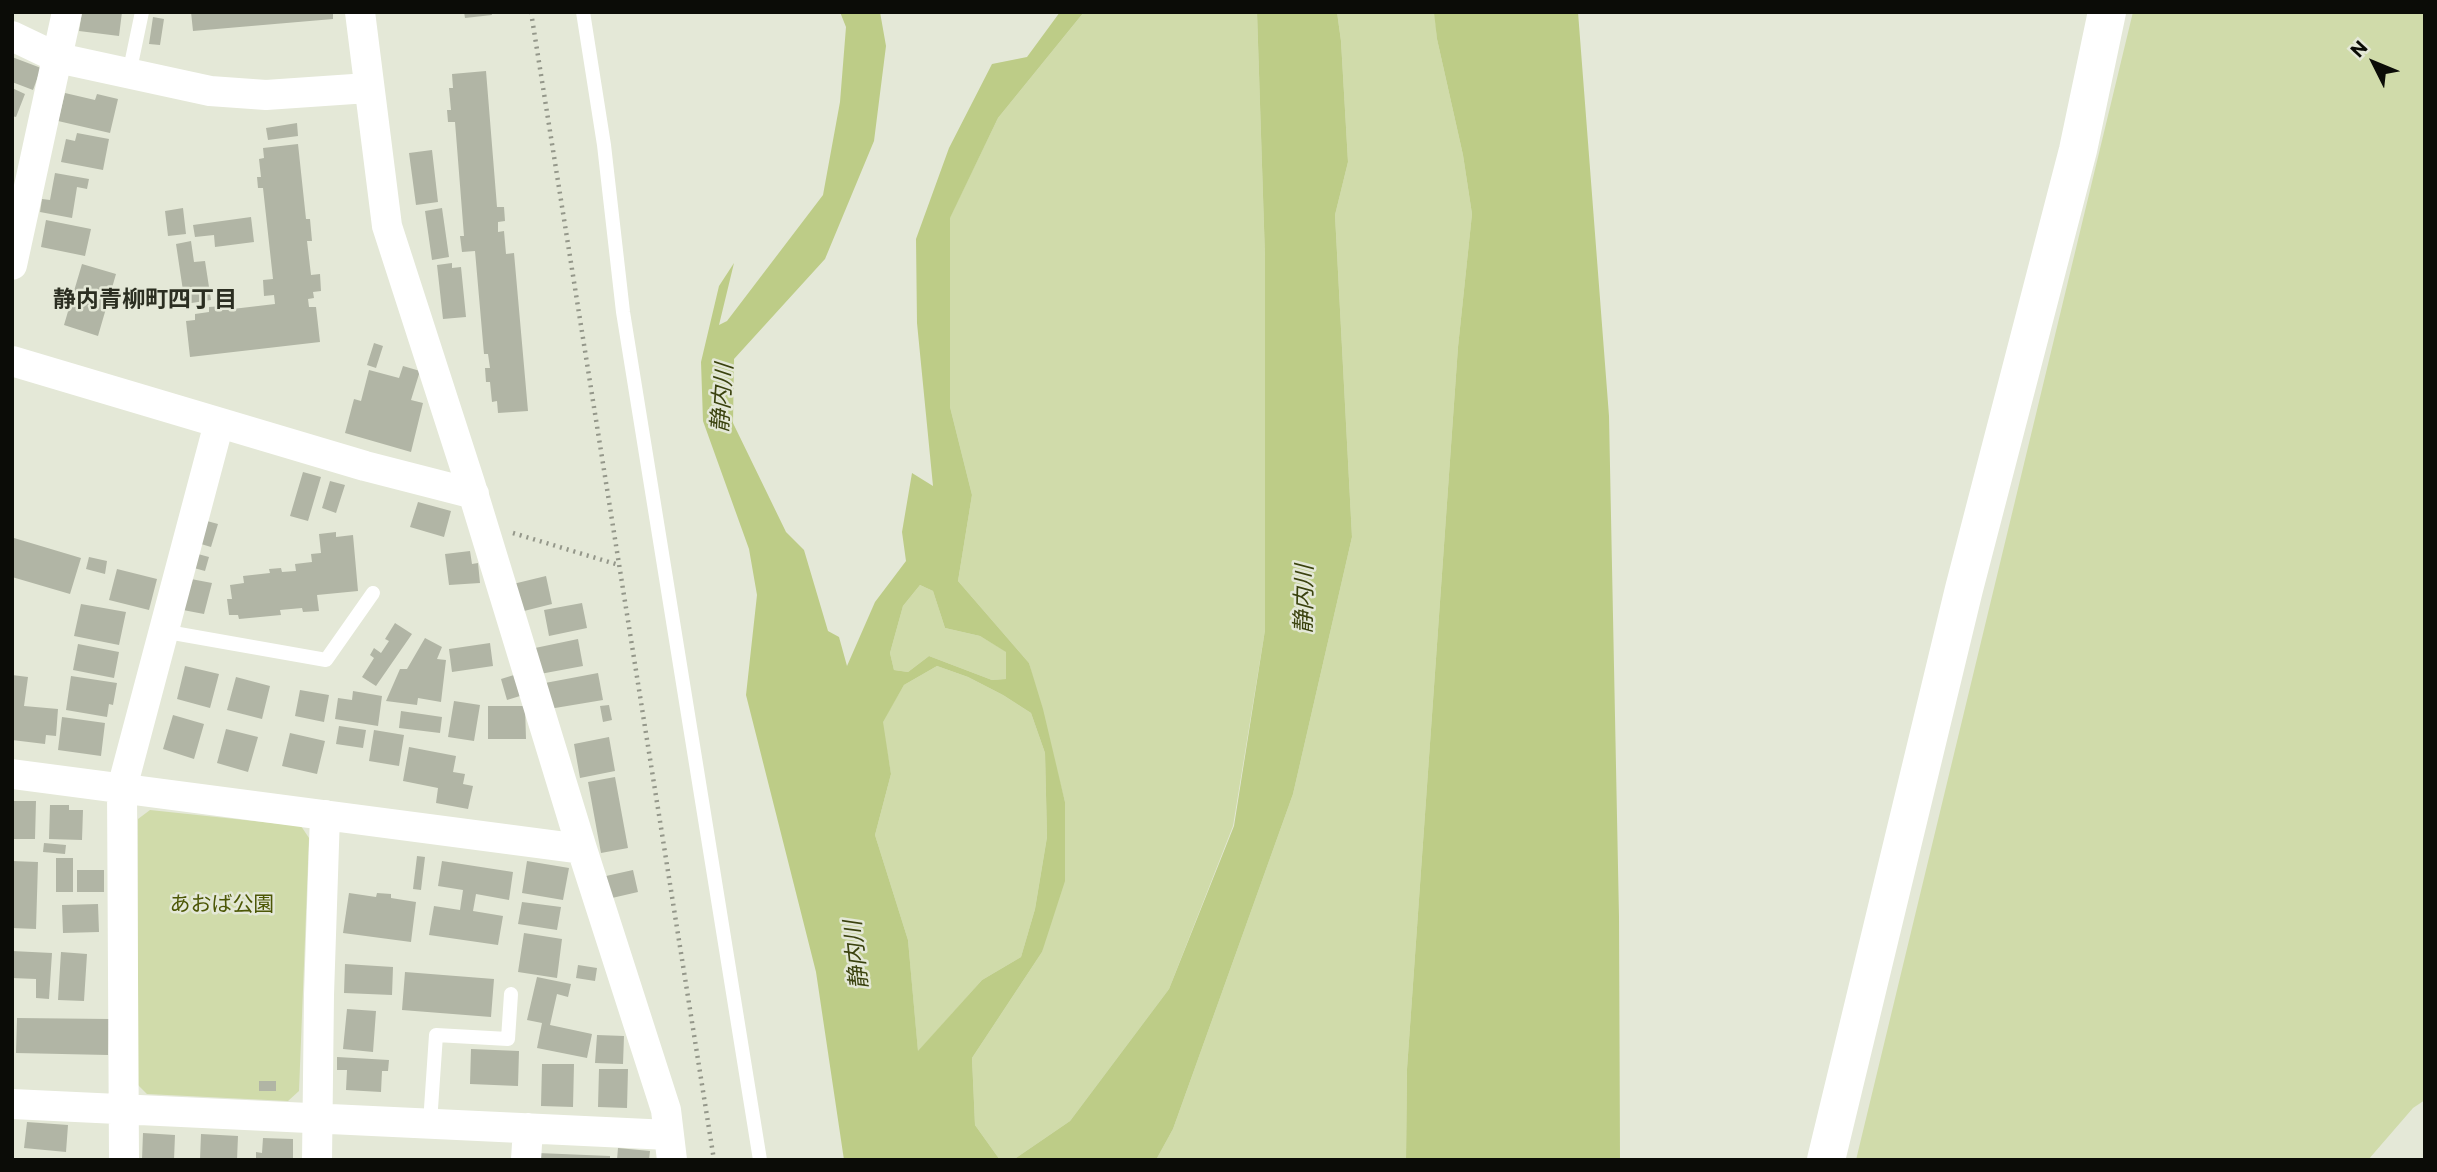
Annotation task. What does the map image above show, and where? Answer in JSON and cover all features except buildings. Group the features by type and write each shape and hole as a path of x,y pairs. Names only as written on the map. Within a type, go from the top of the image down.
{"street":[{"path":"12,265 67,12"},
{"path":"12,1104 527,1128 670,1147 666,1110 582,849 474,494 387,226 360,12"},
{"path":"1826,1160 1964,589 2078,150 2107,12"},
{"path":"12,36 58,58 210,91 266,96 368,88"},
{"path":"12,361 365,466 474,494"},
{"path":"124,1160 122,788 219,423"},
{"path":"12,774 582,849"},
{"path":"317,1160 319,995 330,874 325,815"},
{"path":"526,1160 527,1128"}],"lane":[{"path":"129,74 142,12"},
{"path":"583,12 604,145 625,326 760,1160"},
{"path":"162,631 326,660 373,593"},
{"path":"430,1123 436,1035 508,1039 512,994"}],"path":[{"path":"531,12 714,1160"},
{"path":"482,524 619,565"}],"green space":[{"path":"1084,12 1257,12 1265,257 1265,630 1233,826 1169,989 1070,1121 1013,1160 1000,1160 975,1125 972,1058 1042,952 1065,802 1029,663 958,581 972,495 950,407 950,217 998,118"},
{"path":"1337,12 1435,14 1437,39 1463,155 1472,214 1458,347 1407,1069 1406,1160 1156,1160 1173,1129 1293,794 1352,537 1335,215 1348,162"},
{"path":"2133,12 2425,12 2425,1100 2413,1108 2368,1160 1856,1160"},
{"path":"920,585 933,591 945,628 980,636 1007,652 1006,679 992,680 929,656 908,672 894,670 890,653 903,606"},
{"path":"937,666 968,677 1031,713 1045,753 1047,837 1035,909 1021,957 982,980 918,1052 908,940 875,835 891,774 882,722 904,685"},
{"name":"あおば公園","path":"150,810 301,826 309,838 299,1091 288,1101 147,1094 138,1085 138,819"}],"water":[{"name":"静内川","path":"840,12 880,12 886,46 874,141 825,259 734,359 733,423 786,532 804,550 828,631 839,637 847,666 875,602 906,561 902,532 912,473 933,486 917,323 916,239 949,148 992,64 1027,57 1060,12 1084,12 998,118 950,218 950,407 972,495 958,581 1029,663 1065,802 1065,881 1042,952 972,1058 975,1125 1000,1160 844,1160 816,972 746,695 757,595 749,549 703,421 701,362 719,286 734,263 719,325 727,321 823,195 840,102 846,27","holes":["920,585 933,591 945,628 980,636 1006,652 1006,679 992,680 929,656 908,672 894,670 890,653 903,606","937,666 968,677 1031,713 1045,753 1047,837 1035,909 1021,957 982,980 918,1051 908,940 875,835 891,774 883,722 904,685"]},
{"name":"静内川","path":"1257,12 1337,12 1348,162 1335,215 1352,537 1293,794 1173,1129 1156,1160 1013,1160 1070,1121 1169,989 1234,826 1265,630 1265,257"},
{"path":"1434,12 1578,12 1609,416 1619,917 1620,1160 1406,1160 1407,1069 1458,347 1472,214"}],"district":[{"name":"静内青柳町四丁目","path":"145,299"}]}
